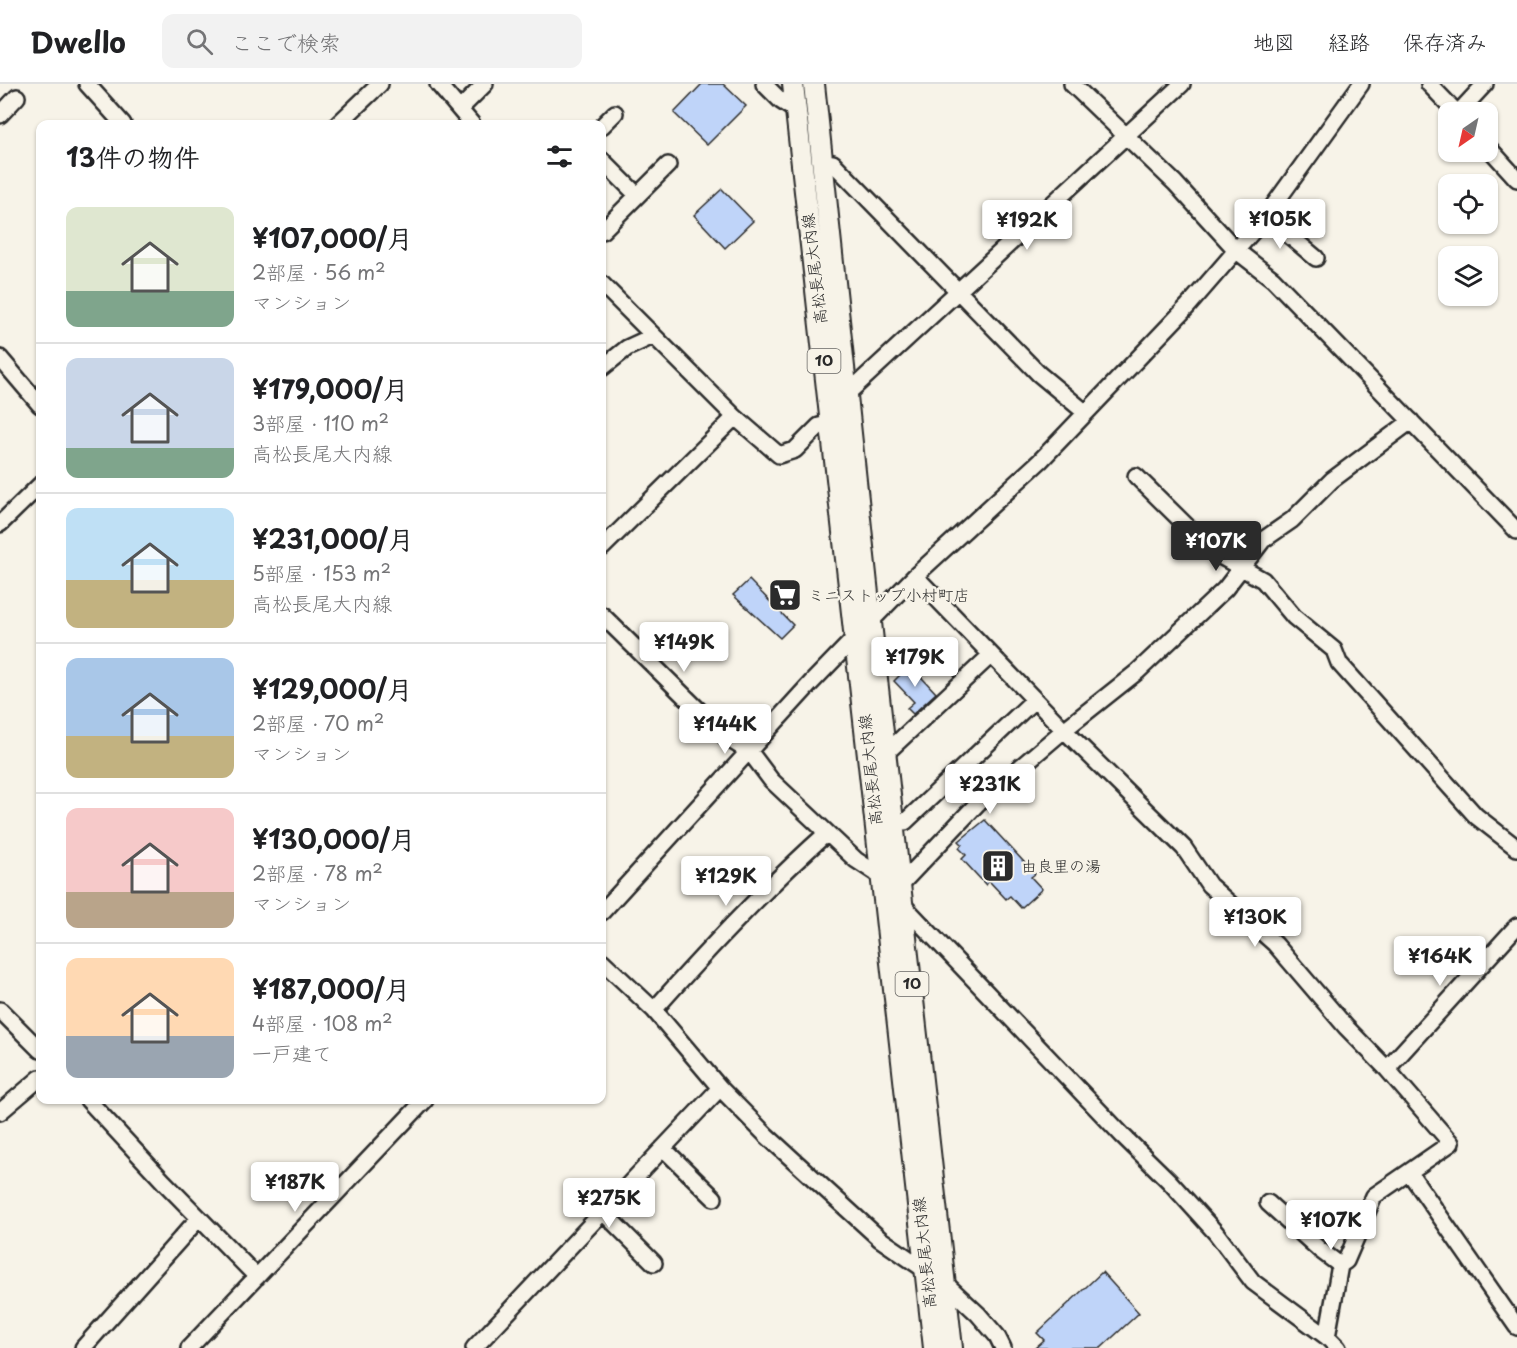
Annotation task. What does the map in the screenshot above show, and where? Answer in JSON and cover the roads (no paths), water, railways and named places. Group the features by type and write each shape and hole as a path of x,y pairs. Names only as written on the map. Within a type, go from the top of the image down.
{"main road":[{"name":"高松長尾大内線","path":"793,84 795,110 872,620 938,1226 947,1284 952,1348"},
{"name":"高松長尾大内線","path":"814,84 848,393 841,421 855,638 934,1348"}],"street":[{"path":"87,84 119,120"},
{"path":"342,120 380,84"},
{"path":"438,84 469,120"},
{"path":"460,109 485,84"},
{"path":"764,84 781,101 795,110"},
{"path":"1072,84 1175,183 1237,251 1273,279 1517,531"},
{"path":"848,393 1182,84"},
{"path":"606,908 872,620 915,576 1040,461 1237,251 1266,216 1361,84"},
{"path":"1430,84 1447,102"},
{"path":"1467,102 1485,84"},
{"path":"0,115 17,97"},
{"path":"606,122 615,113"},
{"path":"1498,158 1516,177"},
{"path":"823,162 833,163 1039,374 1086,413"},
{"path":"606,164 637,195"},
{"path":"606,227 668,165"},
{"path":"1266,216 1316,258"},
{"path":"606,288 735,417 778,454 795,450 819,426 841,421"},
{"path":"606,365 627,348 653,336"},
{"path":"2,364 36,401"},
{"path":"606,544 735,417"},
{"path":"901,884 977,804 1137,672 1225,589 1263,540 1292,520 1332,480 1411,421"},
{"path":"1136,476 1213,552 1263,580 1294,617 1334,650 1339,663 1476,816 1517,848"},
{"path":"0,524 36,489"},
{"path":"915,576 1034,700 1185,848 1209,885 1275,944 1346,1027 1387,1069 1451,1143 1374,1196 1346,1262 1340,1265"},
{"path":"606,619 727,738 750,752 771,780 827,833 856,860 882,877"},
{"path":"885,754 991,655"},
{"path":"905,822 1034,700"},
{"path":"654,1010 715,942 791,865 827,833"},
{"path":"904,906 1123,1136 1169,1181 1216,1233 1253,1282 1332,1343"},
{"path":"1387,1069 1517,926"},
{"path":"606,965 654,1010 720,1088 767,1136 880,1239 947,1284 978,1314 997,1336 1003,1348"},
{"path":"0,1010 36,1046"},
{"path":"0,1112 36,1081"},
{"path":"474,1348 720,1088"},
{"path":"92,1104 257,1277"},
{"path":"189,1348 421,1104"},
{"path":"663,1148 714,1198"},
{"path":"1409,1172 1517,1327"},
{"path":"1268,1203 1340,1265"},
{"path":"603,1212 654,1263"},
{"path":"83,1348 199,1218"},
{"path":"1332,1343 1340,1265"}],"place":[{"name":"ミニストップ小村町店","path":"785,595"},
{"name":"由良里の湯","path":"998,866"}]}
